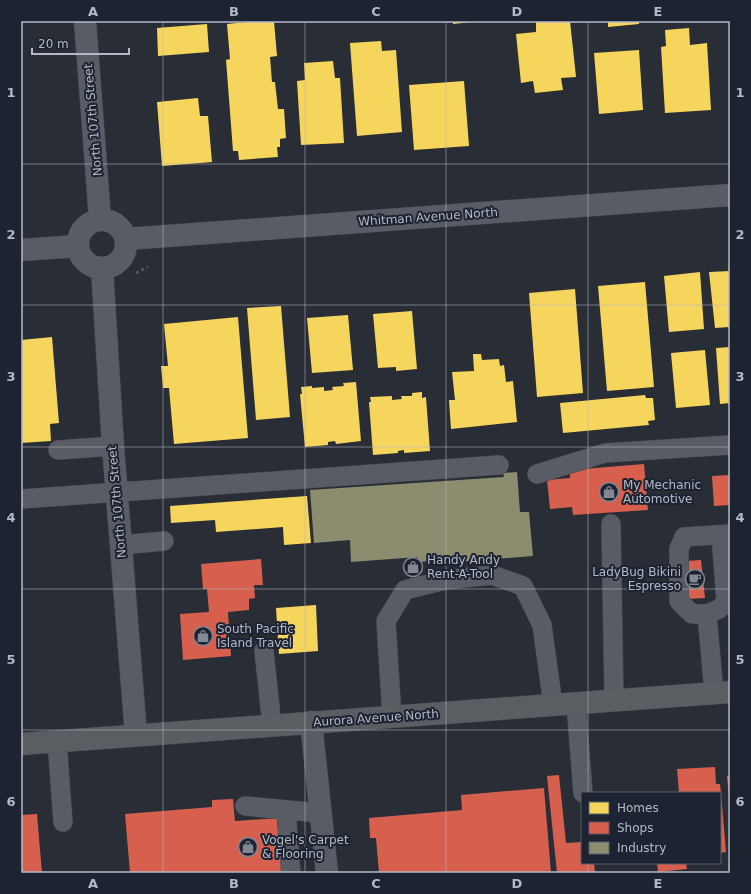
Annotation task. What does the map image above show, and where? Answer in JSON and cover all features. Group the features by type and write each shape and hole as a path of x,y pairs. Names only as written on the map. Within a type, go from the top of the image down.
{"highway":[{"name":"Aurora Avenue North","path":"21,744 722,692"}],"street":[{"name":"North 107th Street","path":"85,21 100,219"},
{"name":"Whitman Avenue North","path":"126,239 730,194"},
{"path":"100,219 109,220 116,224 122,229 126,239 126,251 122,258 110,267 95,267 88,263 82,257 78,246 81,233 86,226 92,221 100,219"},
{"path":"21,250 78,246"},
{"name":"North 107th Street","path":"102,268 112,446 136,735"},
{"path":"311,722 326,873"}],"lane":[{"path":"537,474 605,453 730,445"},
{"path":"58,450 112,446"},
{"path":"21,499 499,465"},
{"path":"611,524 614,700"},
{"path":"726,534 726,602 719,609 707,614 692,614 679,602 679,549 684,538 726,534"},
{"path":"120,545 164,541"},
{"path":"392,717 386,621 405,590 445,580 492,575 523,586 536,612 542,625 553,705"},
{"path":"707,614 722,692"},
{"path":"264,651 272,726"},
{"path":"576,704 583,792"},
{"path":"57,741 63,822"},
{"path":"245,806 320,812"},
{"path":"286,810 291,873"}],"building: Homes":[{"path":"274,21 277,56 270,57 272,82 275,82 278,109 284,109 286,138 280,139 280,147 277,147 278,157 239,160 238,151 233,151 226,60 230,59 227,24"},
{"path":"453,21 471,21 471,22 453,24"},
{"path":"536,21 570,21 576,77 561,78 563,90 535,93 533,81 521,83 516,34 536,32"},
{"path":"608,21 639,21 639,24 608,27"},
{"path":"207,24 209,52 158,56 157,28"},
{"path":"689,28 690,45 707,43 711,110 665,113 661,47 666,46 665,30"},
{"path":"381,41 382,51 396,50 402,132 357,136 350,43"},
{"path":"639,50 643,110 599,114 594,53"},
{"path":"333,61 335,78 340,78 344,143 301,145 297,81 305,80 304,63"},
{"path":"464,81 469,146 414,150 409,85"},
{"path":"198,98 200,116 208,116 212,162 162,166 157,102"},
{"path":"730,271 730,327 715,328 709,272"},
{"path":"700,272 704,329 669,332 664,276"},
{"path":"645,282 654,387 607,391 598,286"},
{"path":"575,289 583,393 537,397 529,293"},
{"path":"281,306 290,417 256,420 247,308"},
{"path":"412,311 417,369 396,371 396,367 378,368 373,314"},
{"path":"348,315 353,370 312,373 307,318"},
{"path":"238,317 248,438 174,444 169,388 163,388 161,366 168,366 164,324"},
{"path":"52,337 59,423 50,424 51,441 21,443 21,340"},
{"path":"730,347 730,403 720,404 716,348"},
{"path":"705,350 710,405 676,408 671,353"},
{"path":"473,354 481,354 482,360 499,359 500,366 504,365 506,382 513,381 517,422 451,429 449,400 455,400 452,372 474,371"},
{"path":"356,382 361,441 336,444 335,441 328,442 328,445 305,447 300,394 302,394 301,387 324,387 324,391 333,390 332,387 344,386 343,383"},
{"path":"422,392 422,398 426,397 430,451 404,453 404,450 398,451 398,453 373,455 369,402 371,402 370,397 392,396 392,400 402,399 401,396 412,396 412,393"},
{"path":"645,395 646,398 653,398 655,420 648,421 649,425 563,433 560,403"},
{"path":"307,496 311,543 284,545 283,527 216,532 215,520 171,523 170,506"},
{"path":"316,605 318,651 279,654 276,608"}],"building: Shops":[{"name":"My Mechanic Automotive","path":"644,464 648,510 573,515 572,507 550,509 547,480 570,478 570,470"},
{"path":"730,475 730,505 714,506 712,476"},
{"path":"261,559 263,585 254,585 255,598 249,599 249,610 228,612 231,656 183,660 180,614 209,612 207,589 203,589 201,564"},
{"name":"LadyBug Bikini Espresso","path":"701,560 705,598 688,599 686,561"},
{"path":"715,767 716,784 720,784 721,792 679,792 677,769"},
{"path":"559,775 566,843 581,842 581,864 594,864 595,873 557,873 547,776"},
{"path":"727,776 730,776 730,797 729,797"},
{"path":"544,788 551,873 379,873 376,838 370,838 369,818 462,810 461,795"},
{"path":"721,793 726,852 721,853"},
{"path":"233,799 235,821 277,818 282,873 130,873 125,814 212,807 212,800"},
{"path":"37,814 42,873 21,873 21,815"},
{"path":"657,864 686,864 687,869 658,872"}],"building: Industry":[{"path":"517,472 520,512 529,512 533,556 432,564 432,561 418,562 418,557 351,562 350,540 314,543 310,490 504,477 503,473"}],"place":[{"name":"My Mechanic Automotive","path":"609,492"},
{"name":"Handy Andy Rent-A-Tool","path":"413,567"},
{"name":"LadyBug Bikini Espresso","path":"695,579"},
{"name":"South Pacific Island Travel","path":"203,636"},
{"name":"Vogel's Carpet & Flooring","path":"248,847"}]}
